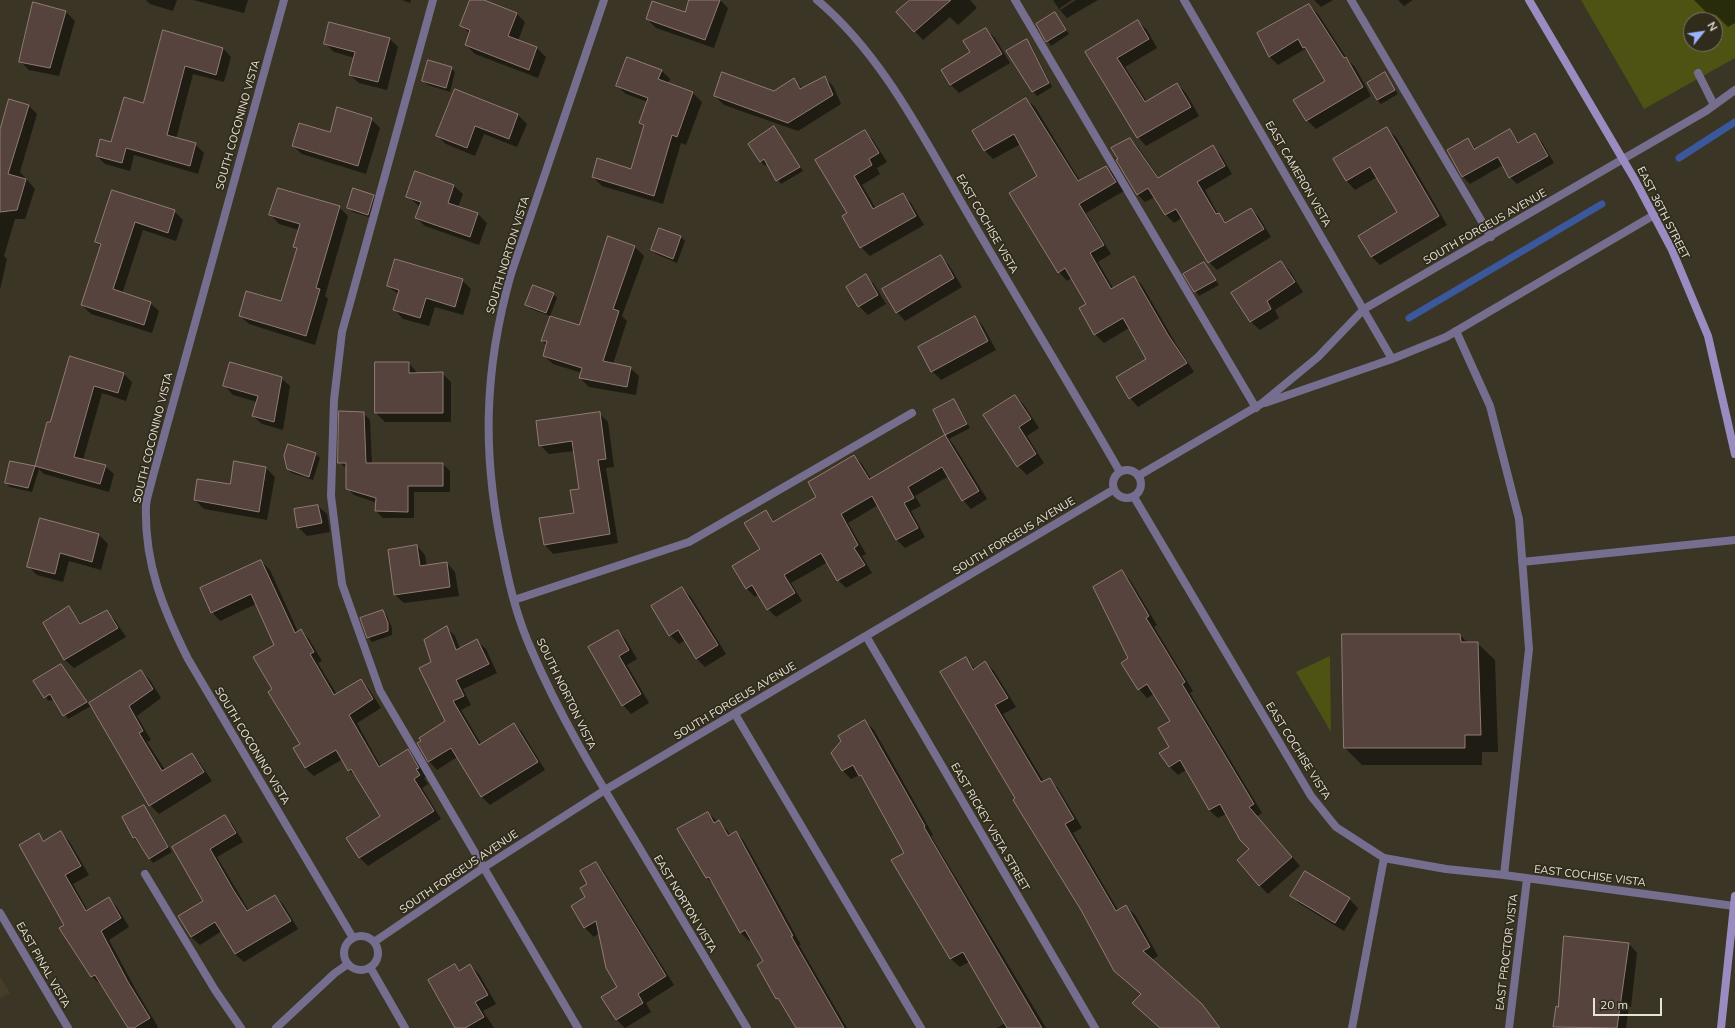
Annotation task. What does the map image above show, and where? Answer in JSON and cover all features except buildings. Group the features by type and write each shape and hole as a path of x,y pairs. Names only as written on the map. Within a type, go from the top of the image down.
{"main road":[{"name":"EAST 36TH STREET","path":"1529,0 1623,160 1672,250 1708,336 1735,454"},
{"path":"1721,1028 1735,896"}],"street":[{"name":"SOUTH COCONINO VISTA","path":"284,0 146,504 148,546 156,587 170,624 188,659 353,938"},
{"path":"434,0 342,332 334,400 331,496 342,584 380,691 578,1028"},
{"name":"SOUTH NORTON VISTA","path":"604,0 511,274 500,313 492,357 488,425 490,469 495,516 514,600 530,647 553,696 605,790"},
{"name":"EAST COCHISE VISTA","path":"817,0 833,14 882,73 923,138 1120,472"},
{"path":"1015,0 1258,406"},
{"name":"EAST CAMERON VISTA","path":"1184,0 1392,359"},
{"path":"1351,0 1491,237"},
{"path":"1698,73 1714,105"},
{"name":"SOUTH FORGEUS AVENUE","path":"1138,476 1258,406 1318,357 1364,309 1623,160 1714,105 1735,90"},
{"name":"SOUTH FORGEUS AVENUE","path":"1258,406 1392,359 1456,331 1654,216"},
{"path":"1456,331 1490,406 1519,519 1529,649 1504,874"},
{"path":"514,600 689,542 912,413"},
{"path":"1131,470 1138,476 1140,480 1140,490 1134,497 1124,498 1116,494 1113,481 1120,472 1131,470"},
{"name":"SOUTH FORGEUS AVENUE","path":"374,942 483,868 605,790 1114,490"},
{"name":"EAST COCHISE VISTA","path":"1134,497 1311,796 1336,827 1384,858 1446,869 1504,874 1527,879 1734,906"},
{"path":"1522,562 1735,540"},
{"name":"EAST RICKEY VISTA STREET","path":"866,636 1095,1028"},
{"path":"735,714 921,1028"},
{"name":"EAST NORTON VISTA","path":"605,790 747,1028"},
{"path":"1352,1028 1384,858"},
{"path":"145,874 215,990 241,1028"},
{"name":"EAST PROCTOR VISTA","path":"1509,1028 1527,879"},
{"name":"EAST PINAL VISTA","path":"0,913 68,1028"},
{"path":"366,936 374,942 378,954 370,966 358,969 348,964 344,954 344,948 346,943 353,938 366,936"},
{"path":"276,1028 335,973 348,964"},
{"path":"370,966 405,1028"}],"shaded area":[{"path":"0,977 10,993 0,999"}],"green space":[{"path":"1581,0 1735,0 1735,58 1644,109"},
{"path":"1330,656 1331,732 1296,672"}],"waterway":[{"path":"1679,158 1735,122"},
{"path":"1409,318 1602,204"}]}
